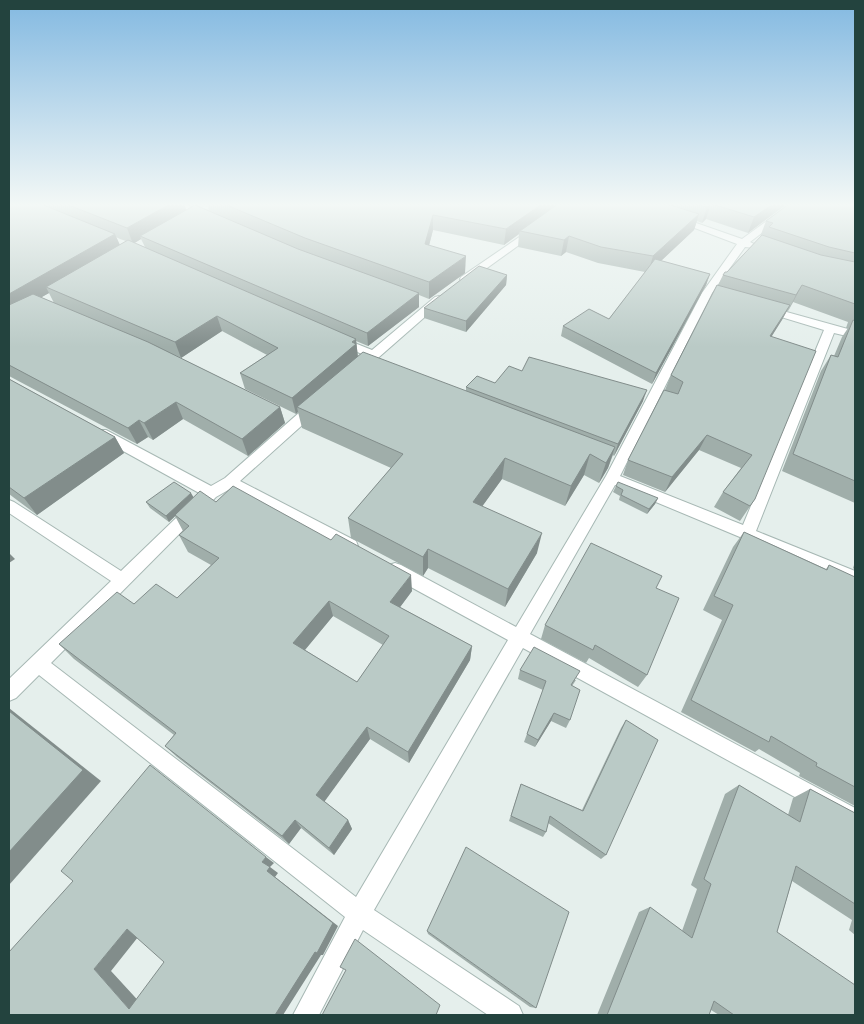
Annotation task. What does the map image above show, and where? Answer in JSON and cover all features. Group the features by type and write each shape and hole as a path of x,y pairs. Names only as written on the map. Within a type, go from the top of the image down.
{"street":[{"path":"348,378 370,363 426,303 450,291 504,252"},
{"path":"306,1015 359,914 519,637 612,468 738,252"},
{"path":"754,306 855,335"},
{"path":"748,532 830,327"},
{"path":"328,336 370,363"},
{"path":"9,692 211,493 230,482 292,420 326,397"},
{"path":"93,428 211,493"},
{"path":"612,468 748,532 855,578"},
{"path":"230,482 361,552"},
{"path":"9,506 122,580"},
{"path":"379,562 855,819"},
{"path":"39,664 359,914 510,1015"}],"building":[{"path":"9,252 84,252 9,294"},
{"path":"107,252 155,252 356,339 352,342 356,344 292,398 240,373 278,348 217,316 175,342 46,287"},
{"path":"177,252 306,252 419,293 367,333"},
{"path":"344,252 452,252 466,256 429,282"},
{"path":"629,252 658,252 653,256"},
{"path":"746,252 812,252 855,262 855,304 802,285 796,295 723,275"},
{"path":"655,259 710,274 656,373 563,326 589,309 609,319"},
{"path":"479,266 507,275 466,321 424,308"},
{"path":"717,285 790,305 770,336 816,351 755,499 750,506 723,492 752,455 707,435 672,477 628,460 664,390 678,394 683,382 671,375"},
{"path":"33,294 148,342 280,407 242,439 176,402 144,423 139,420 128,428 9,365 9,305"},
{"path":"853,320 855,321 855,481 793,454 831,355 838,357"},
{"path":"363,352 615,447 606,463 590,454 571,486 505,458 473,502 542,533 508,589 428,549 423,557 348,518 403,454 297,407"},
{"path":"529,357 647,390 618,444 466,387 477,376 495,383 509,366 522,371"},
{"path":"9,379 115,437 24,498 9,487"},
{"path":"174,482 191,493 166,516 146,502"},
{"path":"618,482 658,498 649,509 621,495 623,490 616,486"},
{"path":"233,486 331,540 336,534 411,575 390,602 472,646 408,752 367,727 316,795 348,820 329,848 295,820 282,836 165,746 176,733 59,644 117,592 134,604 156,584 177,598 219,558 179,535 189,526 175,515 200,491 216,502","holes":["329,601 389,636 357,682 293,643"]},
{"path":"744,532 827,570 829,565 855,577 855,787 816,766 817,763 771,736 769,742 691,700 733,605 714,596"},
{"path":"591,543 662,576 656,588 679,598 647,675 595,645 593,650 545,625"},
{"path":"534,647 580,671 571,685 580,690 570,720 554,713 538,740 527,734 546,681 520,670"},
{"path":"9,711 83,770 9,852"},
{"path":"626,720 658,740 606,855 550,816 546,832 511,816 521,784 583,811"},
{"path":"150,765 266,857 262,862 270,867 267,871 333,923 317,953 315,952 275,1015 9,1015 9,952 73,881 61,871","holes":["127,929 164,962 129,1009 94,969"]},
{"path":"739,785 800,822 810,789 855,813 855,904 796,866 777,932 855,985 855,1015 734,1015 714,1001 709,1015 607,1015 650,907 692,938 711,884 704,879"},
{"path":"466,847 569,912 536,1008 427,931"},
{"path":"355,939 440,1005 436,1015 322,1015 346,970 340,967"}]}
